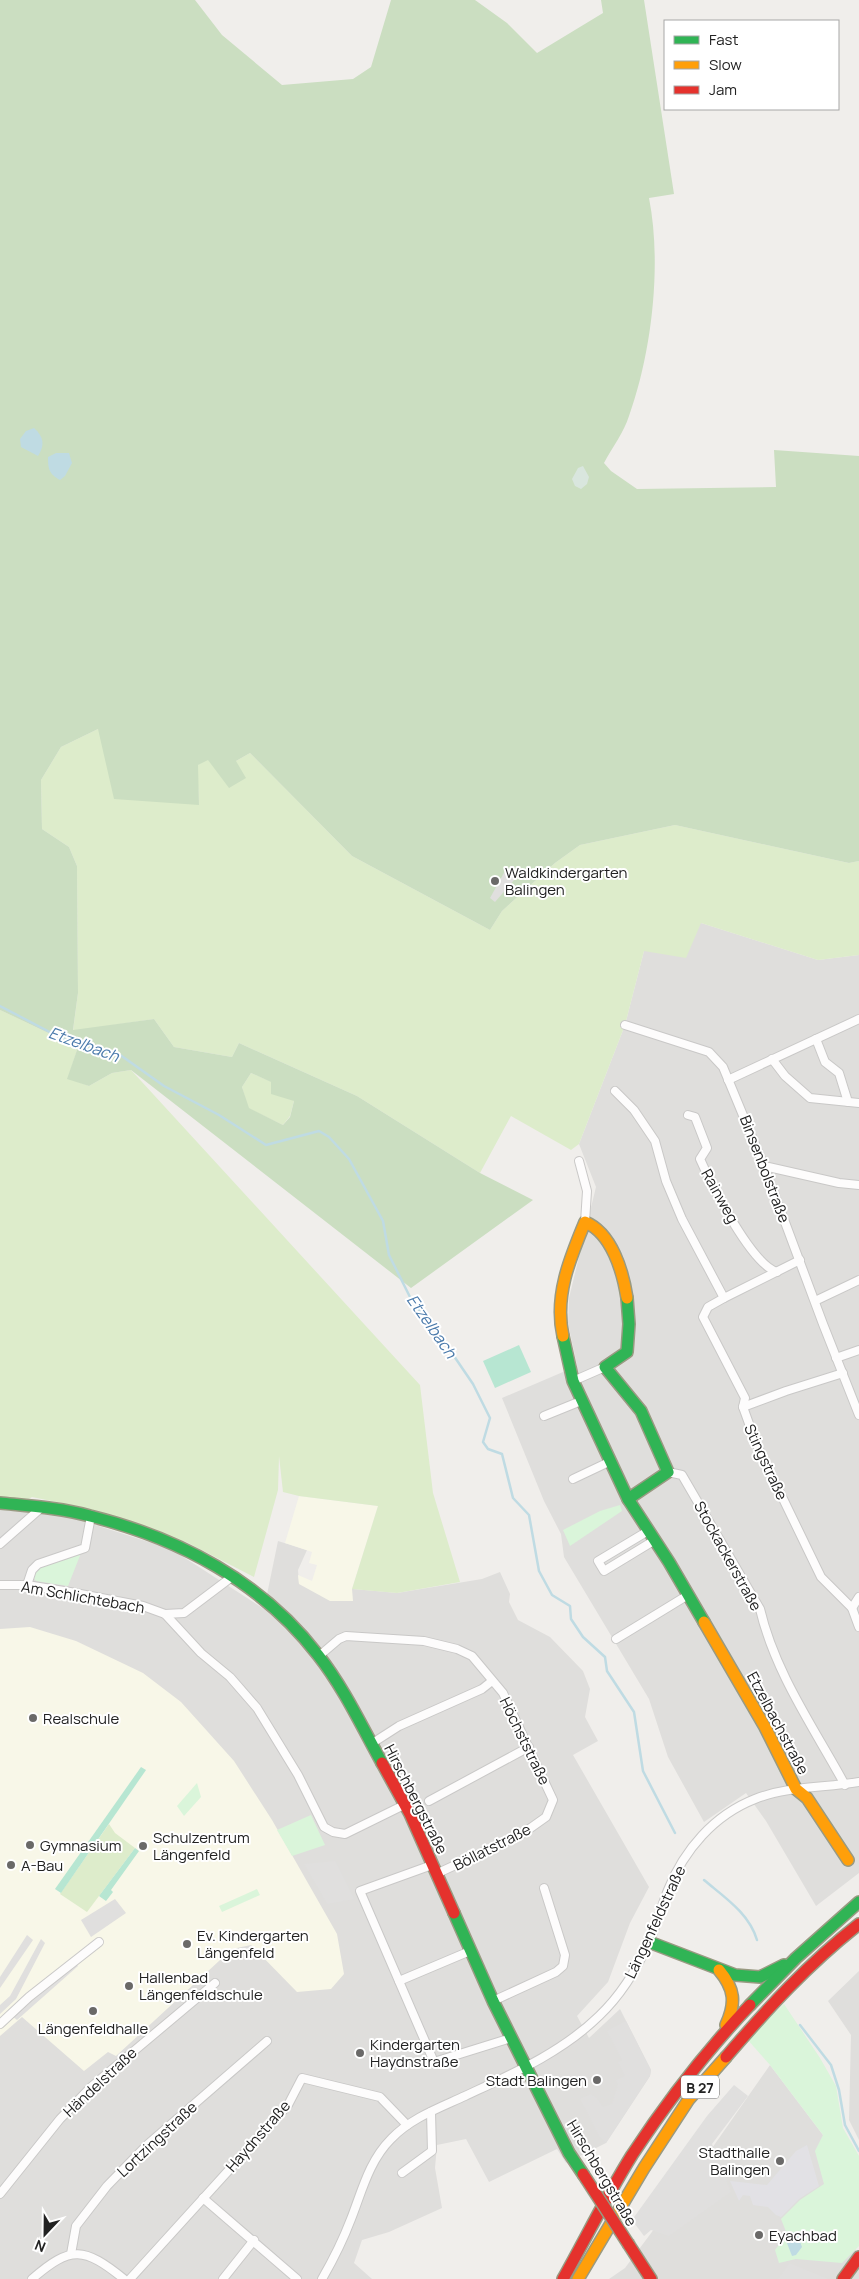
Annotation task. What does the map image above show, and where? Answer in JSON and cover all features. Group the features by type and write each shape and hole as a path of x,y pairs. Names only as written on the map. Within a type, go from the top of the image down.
{"main road":[{"path":"584,1222 593,1225 600,1232 620,1265 627,1292 630,1332 627,1352 605,1367 634,1399 668,1472 628,1499"},
{"name":"Etzelbachstraße","path":"584,1222 566,1268 562,1291 561,1328 573,1381 628,1499 652,1535 766,1727 796,1790 807,1798 848,1860"},
{"name":"Hirschbergstraße","path":"0,1503 91,1516 166,1541 203,1557 259,1594 286,1617 318,1656 349,1703 404,1805 493,2001 569,2153 651,2279"},
{"name":"B 27","path":"563,2279 632,2156 677,2091 720,2036 796,1958 859,1902"},
{"name":"B 27","path":"578,2279 644,2168 690,2099 777,1998 837,1941 859,1924"},
{"path":"649,1942 735,1975 760,1976 796,1958"},
{"path":"718,1969 731,1983 735,2001 732,2012 720,2036"},
{"path":"843,2279 859,2257"}],"street":[{"path":"728,1080 859,1019"},
{"name":"Binsenbolstraße","path":"625,1025 709,1052 723,1067 736,1094 859,1414"},
{"path":"816,1039 825,1062 839,1073 848,1102"},
{"path":"772,1059 785,1076 810,1098 859,1103"},
{"path":"615,1091 634,1110 654,1141 666,1181 682,1219 724,1298"},
{"name":"Rainweg","path":"688,1115 695,1117 707,1148 700,1159 714,1190 760,1259 771,1270 777,1272"},
{"name":"Etzelbachstraße","path":"578,1160 587,1192 584,1222"},
{"path":"764,1166 839,1183 859,1184"},
{"name":"Stingstraße","path":"800,1260 708,1307 703,1317 745,1398 743,1408 763,1458 822,1577 852,1608 859,1627"},
{"path":"815,1301 859,1280"},
{"path":"836,1358 859,1350"},
{"path":"573,1381 605,1367"},
{"path":"743,1408 786,1391 843,1374"},
{"path":"544,1416 581,1400"},
{"path":"573,1479 611,1461"},
{"name":"Stockackerstraße","path":"668,1472 682,1475 760,1609 765,1631 782,1672 845,1784"},
{"path":"0,1544 41,1508"},
{"path":"27,1585 32,1570 38,1564 85,1548 91,1516"},
{"path":"652,1535 604,1571 598,1561 652,1535"},
{"name":"Am Schlichtebach","path":"0,1585 27,1585 135,1604 165,1614 184,1613 233,1576"},
{"path":"616,1639 688,1595"},
{"path":"852,1608 859,1597"},
{"name":"Am Schlichtebach","path":"165,1614 201,1653 230,1677 257,1708 298,1775 324,1827 333,1832 345,1834 404,1805"},
{"name":"Höchststraße","path":"318,1656 339,1638 346,1636 424,1641 457,1649 472,1656 503,1693 529,1747 553,1800 546,1817"},
{"path":"371,1744 399,1726 482,1689 492,1681"},
{"path":"429,1801 529,1747"},
{"name":"Längenfeldstraße","path":"322,2279 343,2239 376,2158 390,2140 407,2125 431,2112 526,2067 591,2024 606,2010 623,1990 649,1942 669,1888 693,1844 723,1816 755,1799 796,1790 859,1782"},
{"name":"Böllatstraße","path":"399,1981 360,1891 434,1870 522,1834 546,1817"},
{"path":"493,2001 556,1972 563,1966 564,1955 544,1888"},
{"path":"0,2024 29,1997 99,1942"},
{"path":"470,1951 399,1981 434,2062 512,2038"},
{"name":"Händelstraße","path":"0,2194 60,2119 91,2087 215,1983"},
{"name":"Lortzingstraße","path":"71,2254 76,2226 107,2186 147,2145 267,2041"},
{"name":"Haydnstraße","path":"130,2279 288,2105 302,2078 380,2097 407,2125"},
{"path":"402,2173 432,2151 431,2112"},
{"path":"203,2198 297,2279"},
{"path":"224,2279 254,2240"},
{"path":"32,2279 52,2261 71,2254 90,2256 102,2261 124,2279"}],"shaded area":[{"path":"583,466 589,477 587,484 581,489 575,486 572,479 578,468"},
{"path":"505,871 515,879 495,902 490,898"},
{"path":"701,923 818,960 859,955 859,1873 816,1906 766,1821 746,1793 704,1822 668,1757 649,1699 564,1557 561,1534 544,1501 502,1398 577,1366 568,1323 569,1298 596,1187 579,1144 625,1025 644,951"},
{"path":"299,1496 378,1506 352,1589 353,1601 330,1601 299,1584 298,1575 312,1581 317,1565 309,1563 312,1552 285,1543"},
{"path":"0,1505 64,1515 171,1549 264,1609 278,1541 307,1550 298,1570 299,1584 397,1593 482,1579 500,1572 510,1594 509,1602 518,1620 550,1637 583,1671 590,1689 585,1717 598,1741 573,1755 649,1887 630,1923 608,1982 577,2016 589,2038 620,2009 651,2070 650,2076 606,2143 566,2163 557,2149 489,2182 466,2139 437,2145 435,2168 442,2208 389,2232 362,2240 354,2263 372,2279 0,2279"},
{"name":"Schulzentrum Längenfeld","path":"30,1627 76,1641 143,1673 181,1702 234,1761 272,1820 337,1934 344,1974 331,1989 297,1992 251,1945 232,1949 116,2056 108,2052 84,2071 22,2017 0,2036 0,1629"},
{"path":"335,1861 354,1899 327,1904 304,1864"},
{"path":"115,1899 126,1913 91,1937 81,1920"},
{"path":"27,1935 33,1940 0,1988 0,1977"},
{"path":"41,1939 45,1943 16,1999 0,2014 0,2005 10,1996"},
{"path":"74,1961 78,1966 17,2020 11,2015"},
{"path":"859,1971 859,2140 849,2120 851,2035 828,2001"},
{"path":"626,2021 651,2070 650,2076 606,2143 599,2136 580,2099 591,2094 597,2098 603,2107 612,2104 618,2084 616,2080 625,2076 618,2062 622,2060 607,2031"},
{"path":"770,2065 823,2135 824,2184 859,2257 859,2279 609,2279 625,2268 678,2197"},
{"path":"734,2085 748,2096 712,2144 731,2192 669,2236 651,2230 644,2236 632,2220 707,2116"},
{"path":"807,2145 819,2186 799,2199 781,2217 768,2207 753,2205 750,2196 743,2195 739,2201 730,2181 767,2185 796,2151"},
{"path":"789,2263 828,2279 778,2279"}],"green space":[{"path":"0,0 195,0 222,35 282,85 353,79 371,67 391,0 475,0 507,23 537,53 603,13 601,0 644,0 674,194 649,198 655,251 649,336 644,364 627,422 604,463 611,471 637,489 776,487 774,450 859,456 859,861 849,863 675,825 580,845 555,863 502,911 490,930 352,856 250,753 236,761 246,778 229,788 208,760 198,765 199,805 114,799 98,729 61,747 41,780 42,829 69,847 77,866 78,993 73,1030 154,1019 174,1047 232,1057 239,1043 357,1096 480,1173 533,1200 411,1288 131,1070 112,1073 89,1086 67,1079 78,1047 0,1010","holes":["251,1073 271,1082 271,1094 294,1101 290,1117 283,1125 249,1108 242,1087"]},
{"path":"98,729 199,805 197,765 208,759 236,761 250,753 352,856 490,930 502,911 555,863 580,845 675,825 849,863 859,861 859,955 818,960 701,923 686,958 644,951 625,1025 579,1144 571,1150 511,1116 480,1173 357,1096 239,1043 232,1057 174,1047 154,1019 73,1031 78,993 77,866 69,847 42,829 41,780 61,747"},
{"path":"0,1010 78,1047 68,1078 89,1086 112,1073 131,1070 420,1385 433,1493 460,1582 397,1593 352,1589 378,1506 299,1496 283,1492 279,1456 278,1490 254,1577 186,1542 81,1507 32,1497 14,1508 0,1505"},
{"path":"251,1073 272,1082 294,1101 290,1116 283,1125 248,1108 242,1087"},
{"path":"519,1345 531,1372 495,1388 483,1361"},
{"path":"620,1505 622,1511 570,1546 563,1530 600,1511"},
{"path":"81,1553 68,1586 36,1581 33,1577 39,1567"},
{"path":"141,1767 146,1770 61,1893 55,1889"},
{"path":"197,1783 201,1797 184,1816 177,1806"},
{"path":"311,1815 325,1845 292,1856 277,1830"},
{"path":"109,1824 115,1833 135,1848 87,1912 60,1894"},
{"path":"135,1848 139,1851 111,1890 113,1892 106,1901 99,1896"},
{"path":"257,1889 260,1895 222,1912 219,1906"},
{"path":"784,2004 836,2086 843,2128 859,2156 859,2246 842,2263 796,2259 779,2263 775,2250 787,2234 781,2219 800,2200 824,2184 815,2151 823,2135 770,2065 747,2039"}],"water":[{"path":"34,428 42,438 42,448 38,456 21,447 20,439 26,431"},
{"path":"56,453 69,453 72,463 65,476 60,480 53,476 48,465 48,457"},
{"path":"792,2232 797,2233 802,2247 796,2255 792,2256 785,2238"}],"waterway":[{"name":"Etzelbach","path":"0,1006 61,1038 88,1049 116,1052 164,1086 219,1115 266,1145 319,1131 329,1137 349,1159 383,1221 389,1255 412,1301 441,1337 473,1384 490,1418 483,1442 488,1449 502,1454 513,1498 529,1515 539,1571 552,1595 570,1606 571,1619 583,1637 605,1657 607,1671 634,1712 643,1771 675,1833"},
{"name":"Etzelbach","path":"704,1880 742,1914 753,1930 757,1940"},
{"name":"Etzelbach","path":"800,2025 831,2065 839,2090 845,2125 859,2151"}],"traffic: fast":[{"path":"627,1298 629,1324 627,1352 605,1367 641,1411 668,1472 628,1499"},
{"path":"563,1336 573,1381 628,1499 669,1562 704,1622"},
{"path":"0,1503 68,1511 123,1525 186,1550 216,1566 245,1585 296,1629 318,1655 344,1694 382,1763"},
{"path":"750,2005 796,1958 859,1902"},
{"path":"454,1913 493,2001 569,2153 583,2174"},
{"path":"649,1942 735,1975 760,1977 784,1965"}],"traffic: slow":[{"path":"563,1336 561,1321 562,1292 569,1263 585,1222 602,1235 615,1254 623,1277 627,1298"},
{"path":"704,1622 765,1727 796,1789 807,1798 848,1860"},
{"path":"719,1970 728,1984 732,1996 731,2010 726,2025"},
{"path":"578,2279 644,2168 689,2099 726,2057"}],"traffic: jam":[{"path":"382,1763 410,1814 454,1913"},
{"path":"726,2057 789,1987 823,1954 859,1924"},
{"path":"563,2279 614,2185 645,2135 673,2096 750,2005"},
{"path":"583,2174 629,2245"},
{"path":"629,2245 651,2279"},
{"path":"843,2279 859,2257"}],"place":[{"name":"Waldkindergarten Balingen","path":"495,881"},
{"name":"Realschule","path":"33,1718"},
{"name":"Gymnasium","path":"30,1845"},
{"name":"Schulzentrum Längenfeld","path":"143,1846"},
{"name":"A-Bau","path":"11,1865"},
{"name":"Ev. Kindergarten Längenfeld","path":"187,1944"},
{"name":"Hallenbad Längenfeldschule","path":"129,1986"},
{"name":"Längenfeldhalle","path":"93,2011"},
{"name":"Kindergarten Haydnstraße","path":"360,2053"},
{"name":"Stadt Balingen","path":"597,2080"},
{"name":"Stadthalle Balingen","path":"780,2161"},
{"name":"Eyachbad","path":"759,2235"}]}
